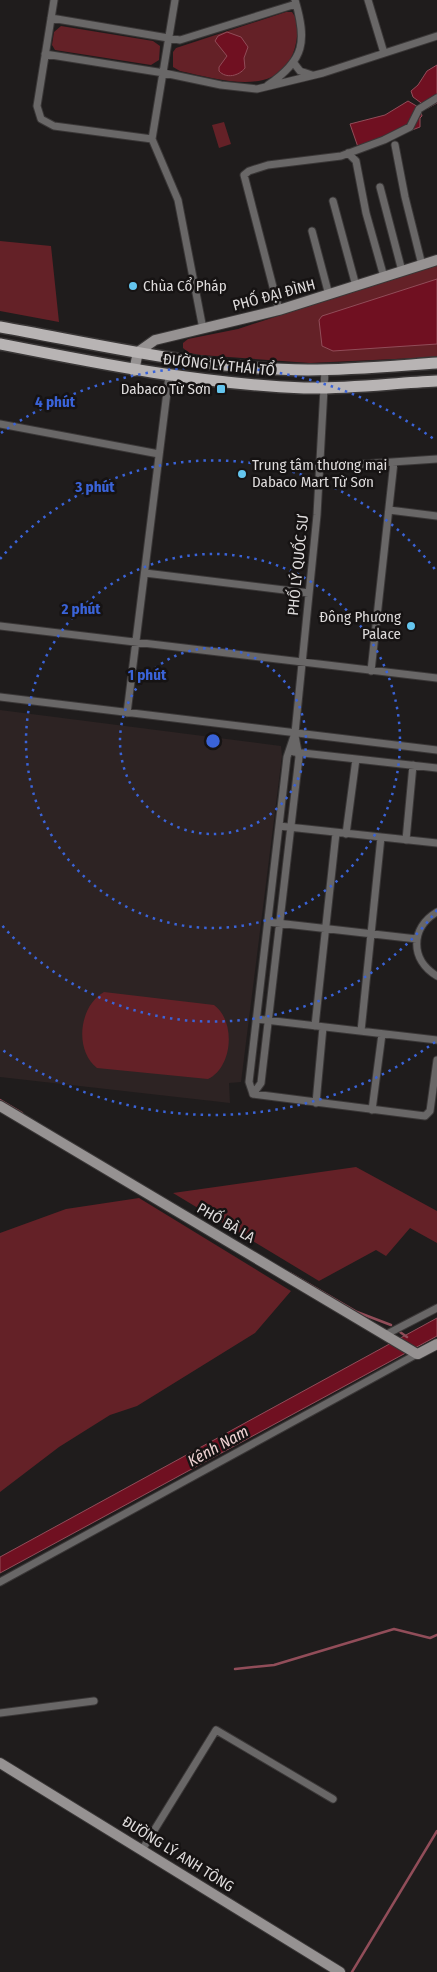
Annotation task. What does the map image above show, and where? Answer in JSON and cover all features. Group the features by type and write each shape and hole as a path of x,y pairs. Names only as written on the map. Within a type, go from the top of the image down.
{"main road":[{"name":"ĐƯỜNG LÝ THÁI TỔ","path":"0,327 138,352 246,367 325,370 437,363"},
{"name":"ĐƯỜNG LÝ THÁI TỔ","path":"0,344 134,371 251,384 324,387 437,381"}],"street":[{"path":"54,0 37,106 39,114 45,122 54,126 152,139"},
{"path":"175,0 152,139 178,200 203,329"},
{"path":"368,0 384,53"},
{"path":"51,18 180,40 296,2 302,25 302,41 293,62 264,87"},
{"path":"45,54 248,89 313,75 437,36"},
{"path":"293,62 300,71 313,75"},
{"path":"279,310 244,175 249,171 268,166 312,161 348,153 410,127 419,109 437,98"},
{"path":"395,146 404,197 422,265"},
{"path":"348,153 356,162 366,213 384,277"},
{"path":"380,186 402,272"},
{"path":"333,201 356,286"},
{"path":"312,230 329,295"},
{"name":"PHỐ ĐẠI ĐÌNH","path":"138,352 156,340 279,310 437,260"},
{"path":"134,371 138,352"},
{"name":"PHỐ LÝ QUỐC SƯ","path":"295,734 317,515 318,467 325,370"},
{"path":"127,713 169,376"},
{"path":"0,424 159,454"},
{"path":"318,467 437,459"},
{"path":"371,670 394,462"},
{"path":"389,510 437,516"},
{"path":"145,573 309,593"},
{"path":"0,626 437,678"},
{"path":"0,697 437,750"},
{"path":"253,1094 249,1082 279,826 289,752 295,734"},
{"path":"253,1094 260,1083 268,1020 298,752 295,734"},
{"path":"289,752 437,768"},
{"path":"346,834 356,759"},
{"path":"406,840 413,765"},
{"path":"279,826 437,844"},
{"path":"315,1026 336,833"},
{"path":"361,1031 381,837"},
{"path":"437,912 422,925 417,939 418,954 422,963 437,976"},
{"path":"268,922 417,939"},
{"path":"257,1019 437,1040"},
{"path":"316,1103 323,1027"},
{"path":"372,1110 382,1034"},
{"path":"253,1094 425,1116 430,1112 437,1060"},
{"name":"PHỐ BÀ LA","path":"0,1106 418,1354"},
{"path":"387,1334 437,1308"},
{"path":"0,1582 437,1344"},
{"path":"0,1714 94,1701"},
{"path":"142,1850 216,1730 333,1799"},
{"name":"ĐƯỜNG LÝ ANH TÔNG","path":"0,1763 340,1972"}],"shaded area":[{"path":"286,12 292,12 298,21 295,47 287,65 275,76 259,81 241,82 200,76 180,71 173,67 173,52 176,48"},
{"path":"61,26 153,41 160,46 159,60 151,65 55,50 52,45 54,32"},
{"path":"224,122 231,144 219,148 212,125"},
{"path":"0,241 51,246 59,322 0,311"},
{"path":"437,264 437,357 310,363 201,355 189,353 183,348 183,343 188,339 238,329"},
{"path":"0,710 281,746 282,756 241,1082 229,1083 230,1103 0,1077"},
{"path":"104,992 214,1005 221,1012 228,1032 229,1044 223,1065 208,1079 97,1068 85,1050 83,1028 89,1007"},
{"path":"356,1167 437,1211 437,1243 410,1228 386,1256 376,1250 319,1281 173,1193"},
{"path":"139,1198 291,1291 255,1333 137,1406 110,1415 59,1447 0,1492 0,1233 66,1209"}],"water":[{"path":"227,32 241,37 248,47 244,58 245,68 232,76 225,75 219,71 219,67 227,56 215,41 218,36"},
{"path":"437,65 437,103 428,108 413,97 411,91 418,85 427,71"},
{"path":"408,101 420,108 422,116 420,118 420,127 359,150 350,124 385,115"},
{"path":"437,279 437,344 333,351 322,346 319,320 322,316"},
{"name":"Kênh Nam","path":"437,1318 437,1336 0,1573 0,1557"}],"waterway":[{"path":"0,1100 22,1113"},
{"path":"290,1273 357,1312 391,1325"},
{"path":"400,1332 407,1337"},
{"path":"235,1669 274,1665 394,1629 430,1638 437,1635"},
{"path":"352,1972 437,1831"}],"place":[{"name":"Chùa Cổ Pháp","path":"133,286"},
{"name":"Dabaco Từ Sơn","path":"221,389"},
{"name":"Trung tâm thương mại Dabaco Mart Từ Sơn","path":"242,474"},
{"name":"Đông Phương Palace","path":"411,626"}]}
